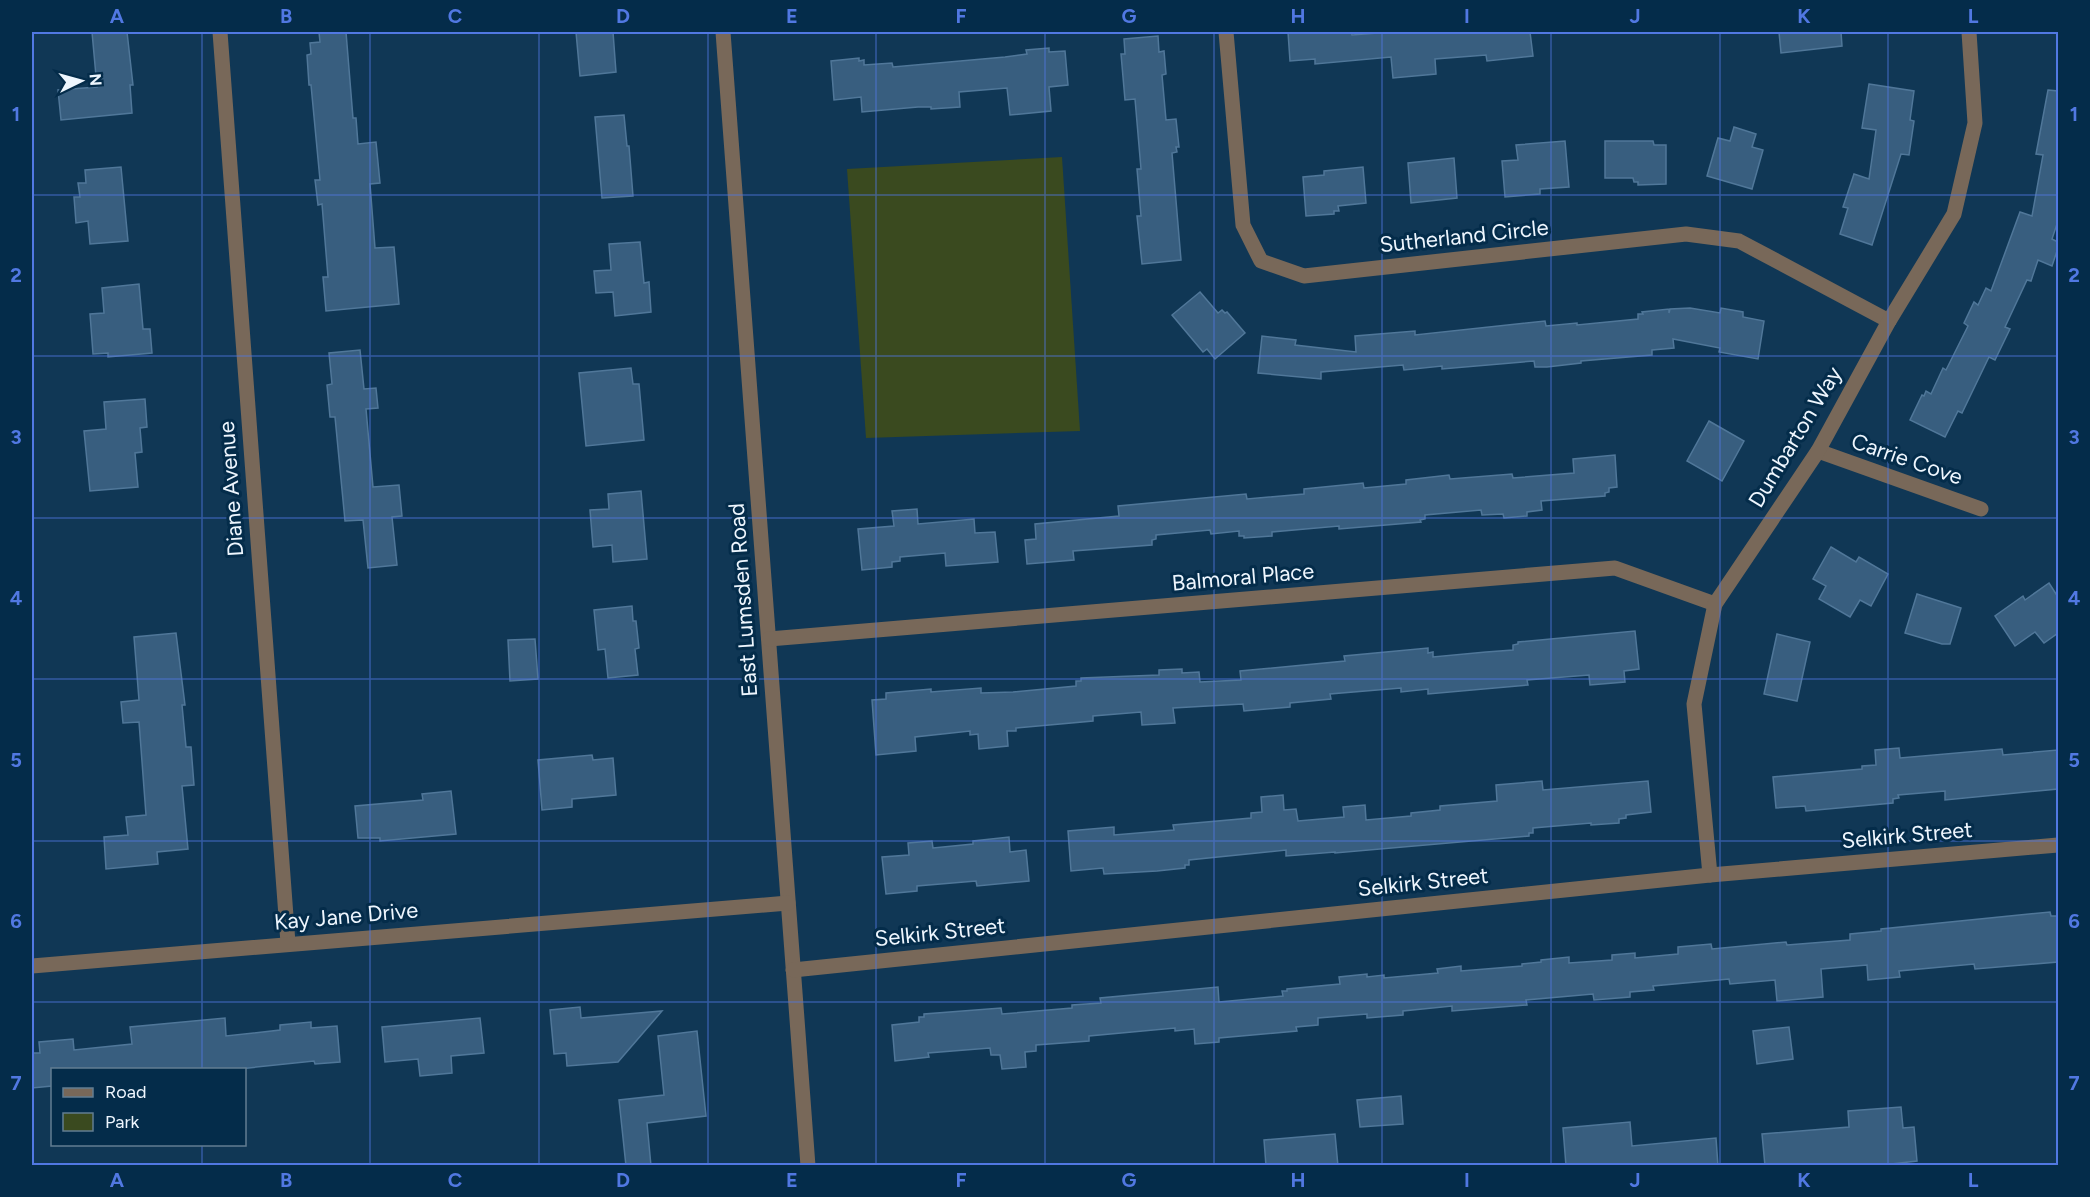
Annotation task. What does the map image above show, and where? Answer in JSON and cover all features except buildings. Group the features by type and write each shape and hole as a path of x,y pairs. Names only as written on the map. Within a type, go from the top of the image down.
{"street":[{"name":"Diane Avenue","path":"220,32 288,943"},
{"name":"East Lumsden Road","path":"723,32 808,1166"},
{"name":"Sutherland Circle","path":"1226,32 1243,225 1261,261 1304,276 1686,234 1739,241 1889,321"},
{"name":"Dumbarton Way","path":"1710,875 1694,704 1715,604 1818,451 1889,321 1954,214 1975,123 1969,32"},
{"name":"Carrie Cove","path":"1818,451 1981,508"},
{"name":"Balmoral Place","path":"769,639 1615,568 1715,604"},
{"name":"Selkirk Street","path":"793,970 1710,875 2058,845"},
{"name":"Kay Jane Drive","path":"32,966 788,903"}],"green space":[{"path":"1062,157 1080,431 866,438 847,169"}]}
